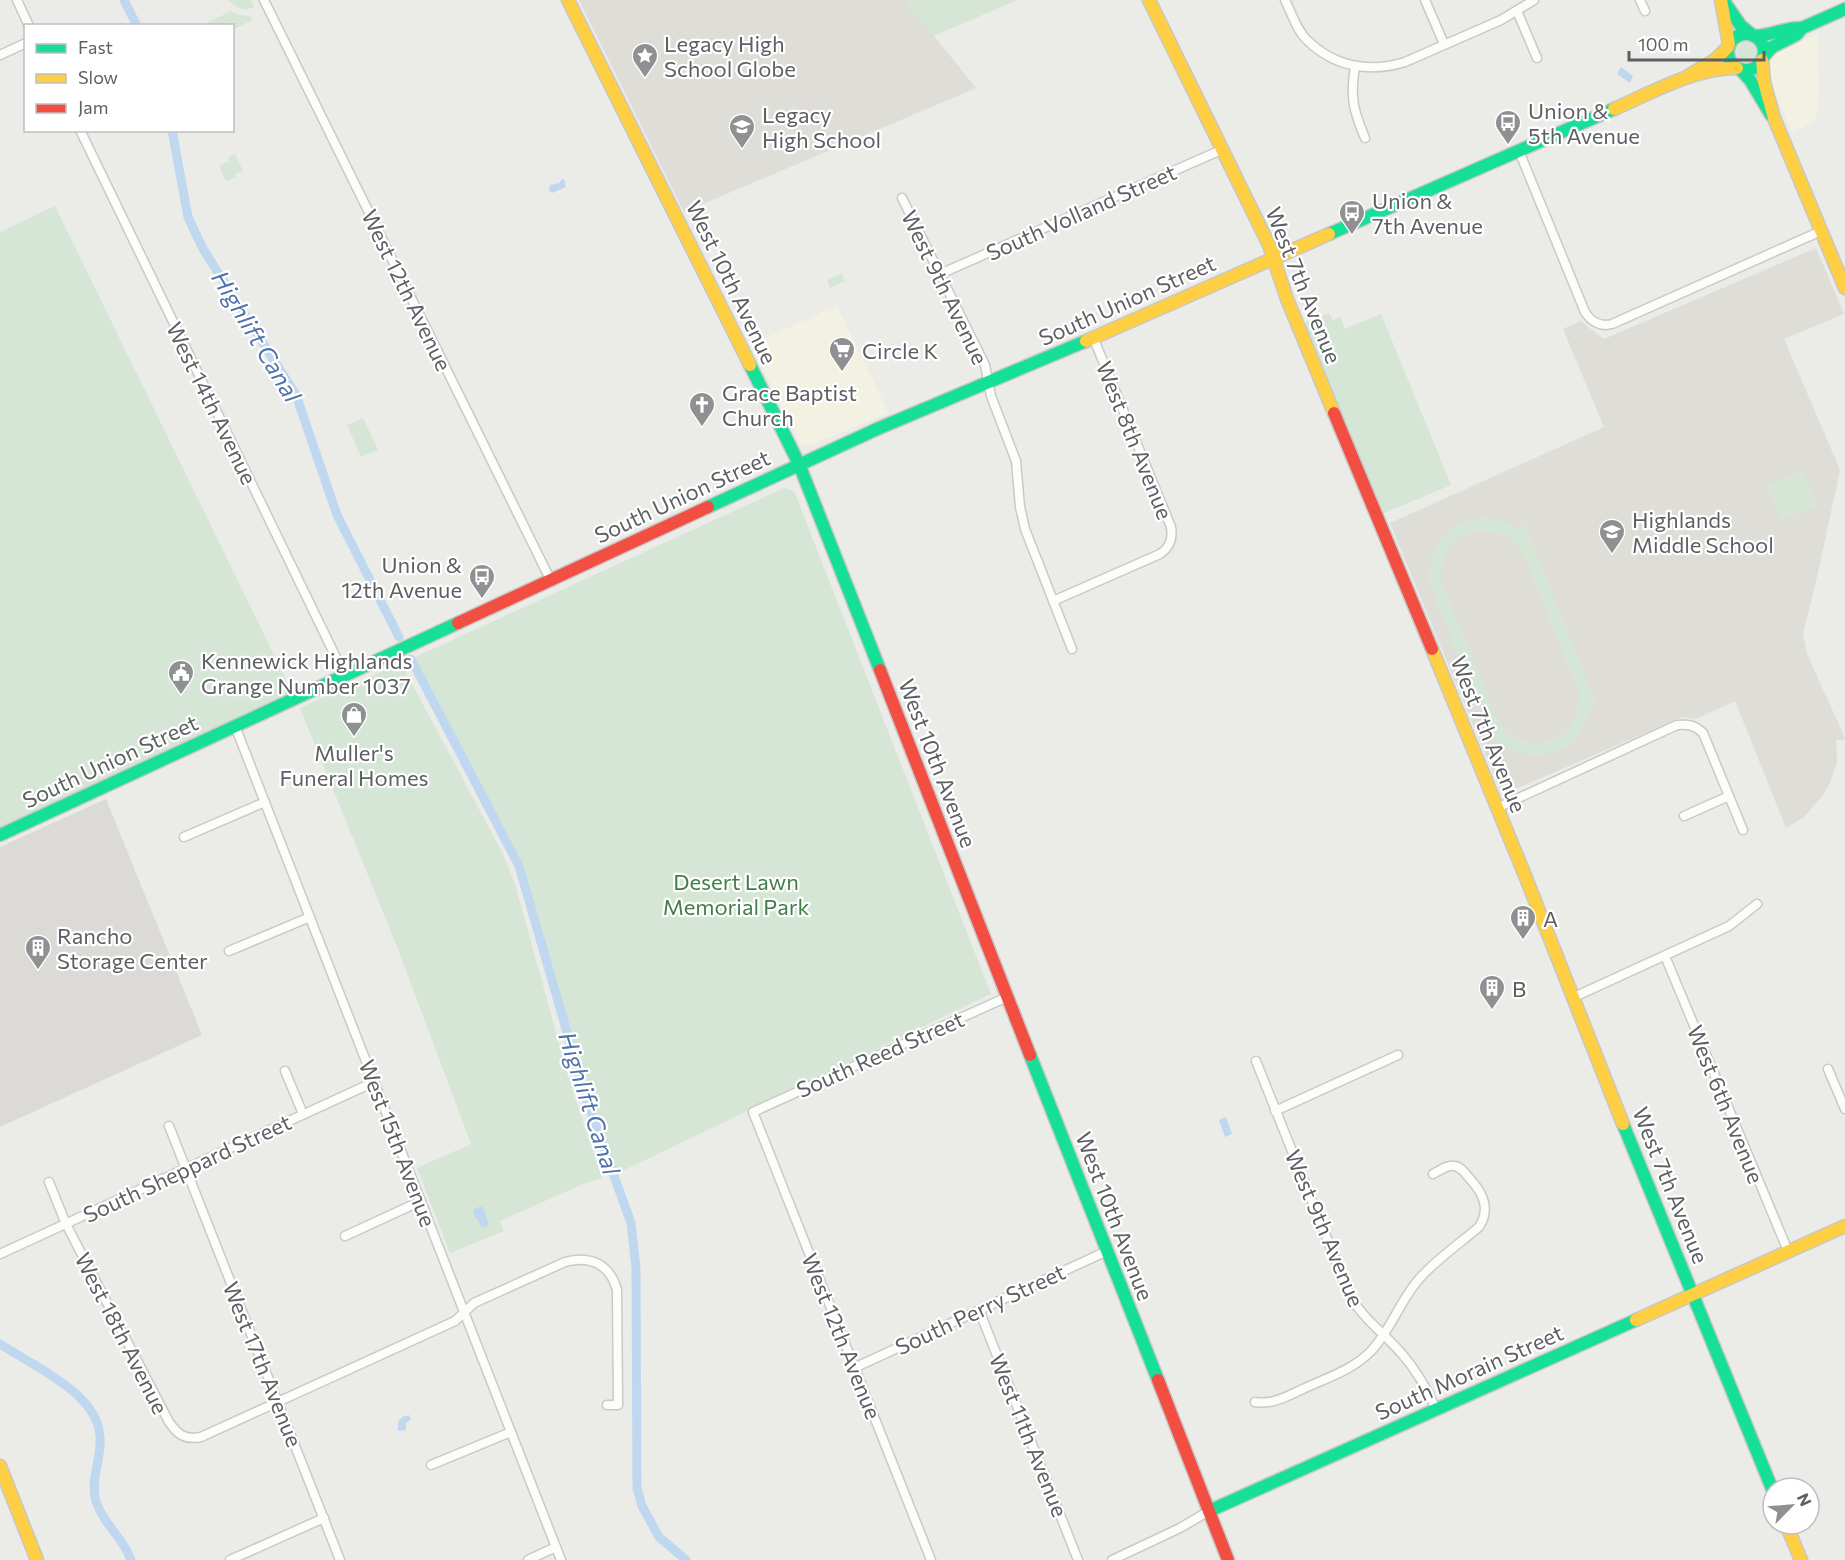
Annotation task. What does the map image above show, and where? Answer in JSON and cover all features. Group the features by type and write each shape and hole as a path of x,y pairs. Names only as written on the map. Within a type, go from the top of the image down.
{"main road":[{"name":"West 10th Avenue","path":"568,0 799,464 1228,1560"},
{"name":"West 7th Avenue","path":"1149,0 1273,258 1292,310 1497,808 1767,1476"},
{"path":"1722,0 1741,26 1763,46 1762,75 1774,118 1845,288"},
{"path":"1722,0 1723,15 1729,31 1728,57 1752,82 1761,102 1774,118"},
{"path":"1739,69 1751,70 1772,47 1796,35 1802,28 1845,9"},
{"path":"1729,45 1741,34 1768,35 1792,26 1802,28"},
{"name":"South Union Street","path":"1684,78 1703,64 1720,56 1729,45"},
{"name":"South Union Street","path":"0,835 799,464 1684,78 1723,68 1739,69"},
{"name":"South Morain Street","path":"1209,1511 1845,1226"},
{"path":"0,1466 37,1560"},
{"path":"1791,1536 1801,1560"}],"street":[{"path":"17,0 28,24"},
{"name":"West 12th Avenue","path":"264,0 551,581"},
{"path":"1285,0 1308,41 1333,60 1355,67 1391,66 1517,11 1533,0"},
{"path":"1425,0 1444,44"},
{"path":"1640,0 1645,11"},
{"path":"1517,11 1537,58"},
{"path":"0,55 24,44"},
{"path":"1355,67 1351,93 1352,104 1365,138"},
{"name":"West 14th Avenue","path":"81,132 345,676"},
{"name":"South Volland Street","path":"940,274 1221,150"},
{"path":"1519,151 1585,312 1596,322 1606,325 1821,231"},
{"name":"West 9th Avenue","path":"902,198 984,365 991,396 1017,461 1020,507 1025,528 1072,649"},
{"name":"West 8th Avenue","path":"1053,601 1160,554 1170,544 1172,533 1093,337"},
{"path":"1497,808 1677,725 1690,725 1703,733 1743,830"},
{"name":"West 15th Avenue","path":"235,726 561,1560"},
{"path":"1684,816 1729,796"},
{"path":"184,837 264,802"},
{"path":"1572,998 1729,927 1757,904"},
{"path":"229,951 310,917"},
{"name":"West 6th Avenue","path":"1665,956 1788,1251"},
{"name":"South Reed Street","path":"753,1112 1007,997"},
{"path":"1275,1111 1398,1055"},
{"name":"West 9th Avenue","path":"1256,1061 1350,1296 1358,1310 1412,1366 1423,1381 1436,1409"},
{"path":"1828,1069 1845,1109"},
{"path":"285,1071 303,1114"},
{"name":"South Sheppard Street","path":"0,1254 374,1082"},
{"name":"West 12th Avenue","path":"753,1112 931,1560"},
{"name":"West 17th Avenue","path":"169,1126 340,1560"},
{"path":"1255,1402 1264,1404 1277,1401 1345,1370 1367,1355 1383,1335 1415,1284 1479,1227 1483,1220 1485,1207 1482,1194 1461,1169 1451,1165 1433,1174"},
{"name":"West 18th Avenue","path":"49,1182 66,1224 175,1432 184,1438 201,1437 278,1402"},
{"path":"345,1236 421,1201"},
{"name":"South Perry Street","path":"854,1368 1107,1251"},
{"path":"278,1402 455,1321 474,1303 565,1262 587,1259 601,1265 612,1277 618,1296 618,1405 607,1405"},
{"name":"West 11th Avenue","path":"979,1310 1078,1560"},
{"path":"431,1465 511,1432"},
{"name":"South Morain Street","path":"1112,1560 1180,1528 1209,1511"},
{"path":"230,1560 324,1518"},
{"path":"528,1560 556,1547"}],"shaded area":[{"name":"Legacy High School","path":"579,0 905,0 976,88 684,212"},
{"path":"1818,34 1819,97 1816,121 1792,132 1767,75 1767,67 1772,54 1777,50"},
{"name":"Highlands Middle School","path":"1816,248 1844,314 1784,339 1840,470 1803,634 1807,654 1845,738 1845,740 1836,740 1837,762 1830,783 1804,817 1786,828 1735,701 1696,719 1682,717 1502,795 1390,523 1604,427 1563,329 1580,321 1604,339"},
{"path":"837,306 889,413 811,445 804,445 799,442 751,344"},
{"path":"106,799 202,1035 0,1127 0,847"}],"green space":[{"path":"228,0 251,0 254,7 240,8"},
{"path":"905,0 1017,0 934,36"},
{"path":"231,11 238,15 249,16 253,20 234,29 234,24 205,24"},
{"path":"1746,42 1753,45 1756,52 1753,59 1746,62 1739,59 1736,52 1739,45"},
{"path":"235,154 243,171 226,181 219,166 229,161 228,158"},
{"path":"55,206 295,698 0,835 0,232"},
{"path":"842,273 845,281 830,288 827,280"},
{"path":"1329,313 1333,320 1340,317 1345,329 1381,314 1451,485 1382,514 1304,323"},
{"path":"363,418 378,450 361,457 347,425"},
{"path":"1802,471 1817,505 1782,520 1767,485"},
{"name":"Desert Lawn Memorial Park","path":"784,488 794,491 991,994 614,1175 516,862 411,659"},
{"path":"1482,517 1502,520 1517,528 1525,524 1597,704 1591,707 1585,725 1575,739 1562,749 1547,754 1531,755 1515,751 1500,742 1487,728 1430,585 1431,560 1441,539 1458,525","holes":["1483,530 1505,535 1521,550 1578,690 1578,707 1573,721 1552,740 1538,743 1524,741 1510,734 1498,722 1442,582 1443,562 1457,540 1464,535"]},
{"path":"401,663 503,854 515,884 569,1079 602,1178 583,1184 500,1221 504,1231 450,1253 417,1168 471,1144 398,949 300,708"}],"water":[{"path":"1621,67 1633,76 1630,83 1617,74"},
{"path":"562,179 566,187 552,193 549,191 550,185 559,183"},
{"path":"1226,1117 1232,1134 1225,1137 1219,1120"},
{"path":"481,1206 489,1225 482,1228 474,1217 473,1210"},
{"path":"409,1415 411,1419 406,1423 406,1430 398,1431 398,1422 402,1417"}],"waterway":[{"name":"Highlift Canal","path":"124,0 136,24"},
{"name":"Highlift Canal","path":"172,132 188,217 203,249 296,395 337,515 399,637"},
{"name":"Highlift Canal","path":"411,659 519,866 586,1098 631,1223 636,1269 637,1488 642,1506 659,1537 686,1560"},
{"path":"0,1344 62,1382 88,1407 96,1421 100,1437 100,1452 94,1482 95,1497 102,1514 131,1560"}],"traffic: fast":[{"path":"1723,0 1741,26 1751,34"},
{"path":"1763,57 1772,47 1796,35 1802,28 1845,9"},
{"path":"1754,36 1802,28"},
{"path":"1746,34 1759,39 1764,52 1759,65 1746,70 1733,65 1728,52 1733,39 1746,34"},
{"path":"1741,70 1750,80 1771,115"},
{"path":"1329,234 1614,109"},
{"path":"708,507 877,429 1086,341"},
{"path":"750,365 799,464 880,670"},
{"path":"0,835 458,623"},
{"path":"1030,1055 1158,1380"},
{"path":"1623,1124 1767,1476"},
{"path":"1209,1511 1636,1320"}],"traffic: slow":[{"path":"568,0 750,365"},
{"path":"1149,0 1269,245 1287,299 1334,413"},
{"path":"1721,0 1729,44"},
{"path":"1688,76 1715,60 1728,47"},
{"path":"1762,60 1764,82 1774,118 1845,288"},
{"path":"1614,109 1689,76 1737,68"},
{"path":"1086,341 1329,234"},
{"path":"1432,649 1623,1124"},
{"path":"1636,1320 1845,1226"},
{"path":"0,1466 37,1560"},
{"path":"1791,1536 1801,1560"}],"traffic: jam":[{"path":"1334,413 1432,649"},
{"path":"458,623 708,507"},
{"path":"880,670 1030,1055"},
{"path":"1158,1380 1228,1560"}],"place":[{"name":"Legacy High School Globe","path":"645,79"},
{"name":"Union & 5th Avenue","path":"1508,146"},
{"name":"Legacy High School","path":"742,150"},
{"name":"Union & 7th Avenue","path":"1352,236"},
{"name":"Circle K","path":"842,373"},
{"name":"Grace Baptist Church","path":"702,428"},
{"name":"Highlands Middle School","path":"1612,555"},
{"name":"Union & 12th Avenue","path":"482,600"},
{"name":"Kennewick Highlands Grange Number 1037","path":"181,696"},
{"name":"Muller's Funeral Homes","path":"354,738"},
{"name":"A","path":"1523,941"},
{"name":"Rancho Storage Center","path":"38,971"},
{"name":"B","path":"1492,1011"}]}
